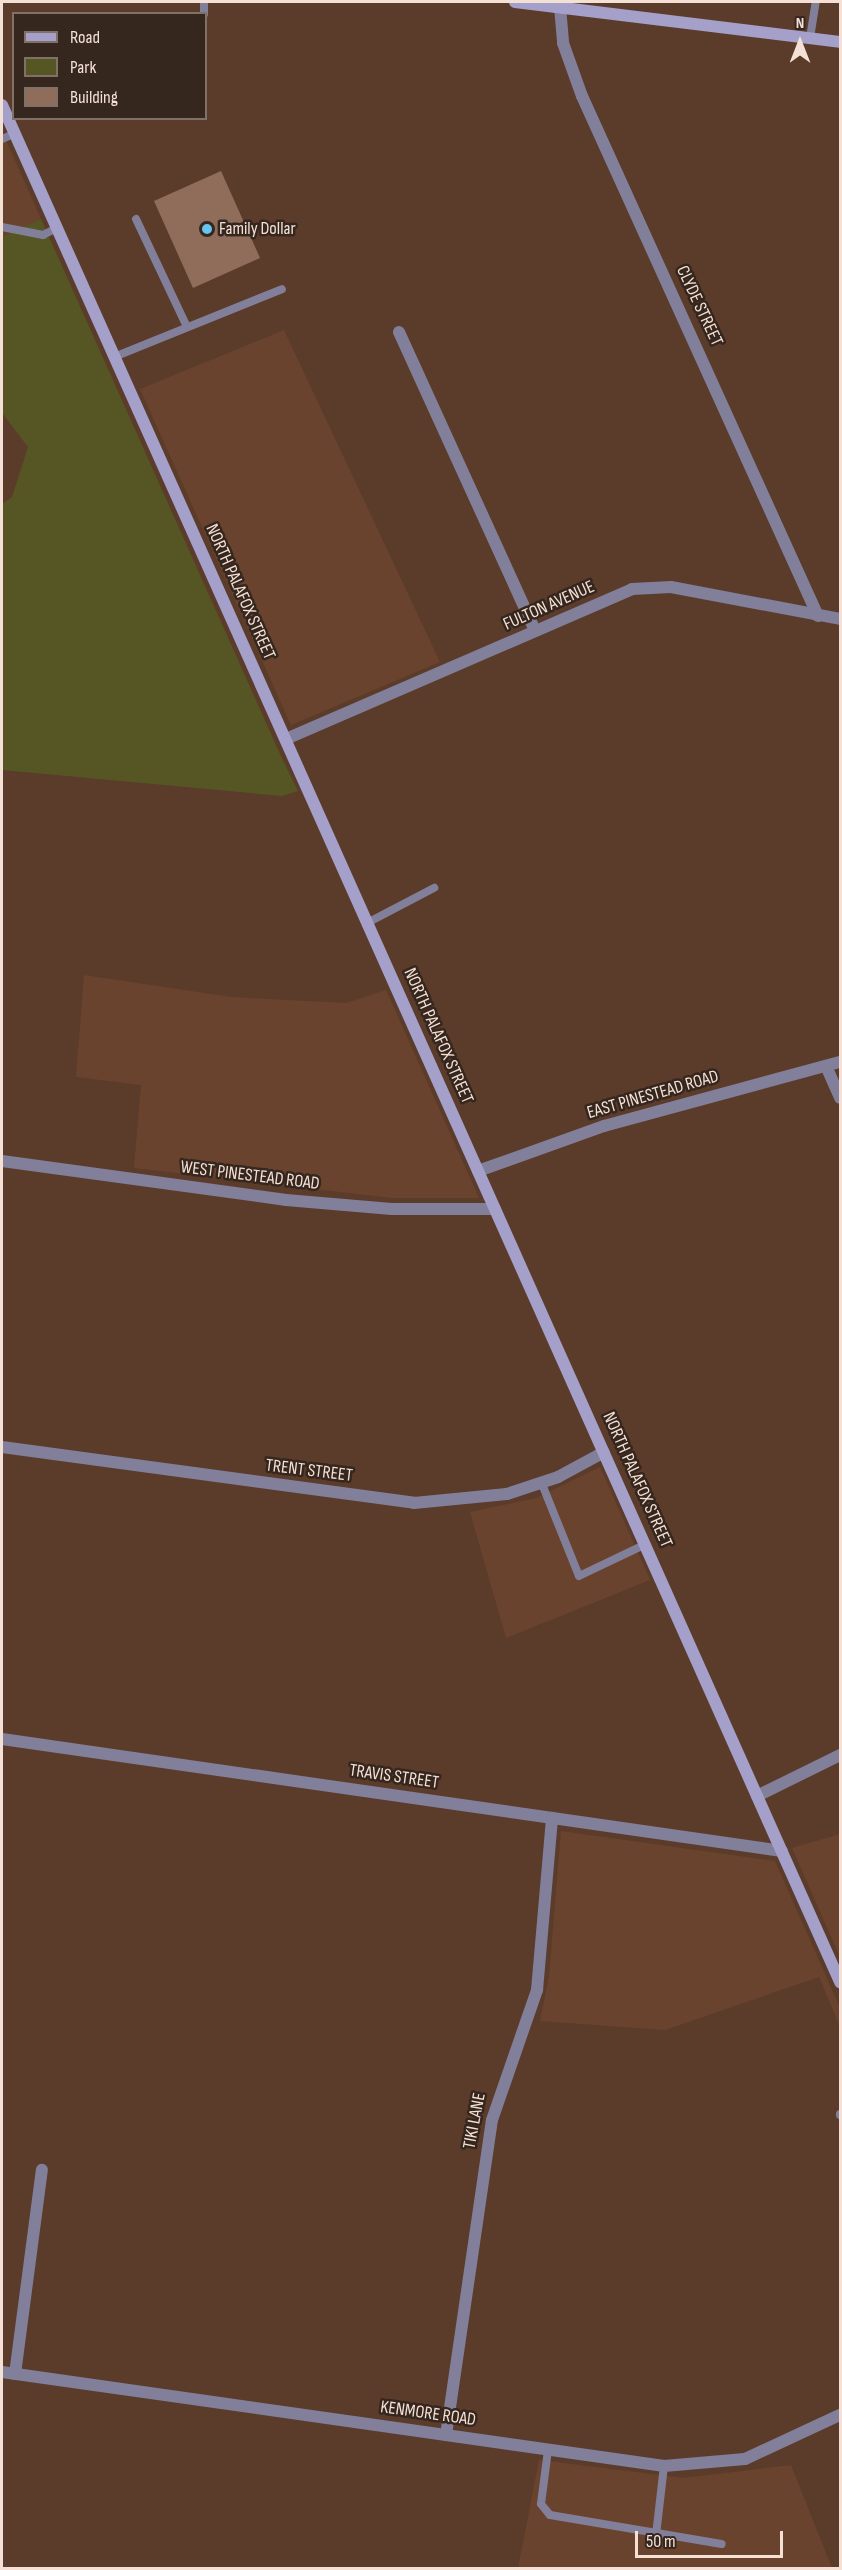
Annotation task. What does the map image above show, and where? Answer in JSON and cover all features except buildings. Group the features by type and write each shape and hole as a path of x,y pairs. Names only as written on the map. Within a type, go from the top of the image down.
{"main road":[{"path":"515,2 840,42"},
{"name":"NORTH PALAFOX STREET","path":"2,105 10,117 14,134 840,1982"}],"street":[{"name":"CLYDE STREET","path":"560,7 562,43 582,96 818,616"},
{"path":"399,332 536,631"},
{"name":"FULTON AVENUE","path":"286,740 632,589 671,587 840,619"},
{"name":"EAST PINESTEAD ROAD","path":"478,1171 604,1126 840,1062"},
{"path":"826,1066 840,1098"},
{"name":"WEST PINESTEAD ROAD","path":"2,1161 286,1200 392,1209 495,1209"},
{"name":"TRENT STREET","path":"2,1447 414,1503 481,1499 542,1484 604,1452"},
{"name":"TRAVIS STREET","path":"2,1739 782,1851"},
{"path":"757,1796 840,1755"},
{"name":"TIKI LANE","path":"447,2435 492,2120 537,1990 552,1818"},
{"path":"15,2374 42,2170"},
{"name":"KENMORE ROAD","path":"2,2372 664,2466 745,2459 840,2415"}],"lane":[{"path":"810,38 816,2"},
{"path":"2,139 14,134"},
{"path":"136,219 187,327"},
{"path":"2,226 43,235 57,228"},
{"path":"114,357 282,289"},
{"path":"367,923 434,888"},
{"path":"542,1484 579,1576 646,1544"},
{"path":"548,2450 541,2504 550,2516 722,2544"},
{"path":"656,2535 664,2466"}],"shaded area":[{"path":"2,131 41,219 2,237"},
{"path":"284,330 440,662 291,725 140,389"},
{"path":"84,975 231,997 346,1003 386,990 479,1198 392,1198 134,1168 141,1085 76,1077"},
{"path":"600,1467 650,1580 506,1638 470,1512 536,1498"},
{"path":"561,1831 775,1861 840,2008 840,2027 819,1977 665,2030 540,2021 549,1977"},
{"path":"840,1834 840,1957 792,1848"},
{"path":"539,2460 684,2478 791,2465 832,2568 518,2568"}],"green space":[{"path":"41,219 298,791 282,796 2,770 2,504 12,497 28,447 2,413 2,237"}],"place":[{"name":"Family Dollar","path":"207,229"}]}
